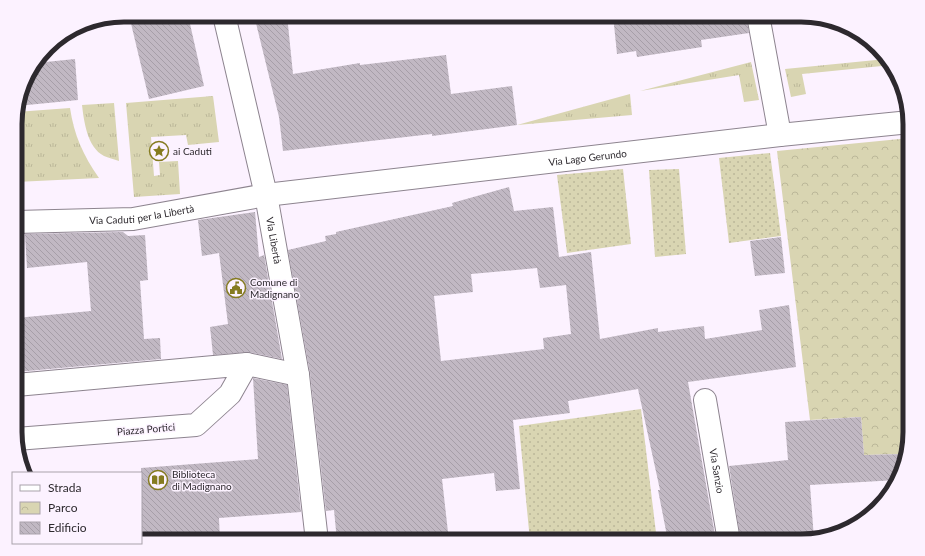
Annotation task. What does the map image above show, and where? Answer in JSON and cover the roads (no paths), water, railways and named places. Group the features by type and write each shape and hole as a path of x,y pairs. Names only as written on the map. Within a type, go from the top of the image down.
{"street":[{"name":"Via Libertà","path":"226,22 266,195 298,375 316,534"},
{"path":"759,22 780,135"},
{"name":"Via Lago Gerundo","path":"266,195 780,135 903,123"},
{"name":"Via Caduti per la Libertà","path":"22,222 133,220 266,195"},
{"path":"22,384 247,364 298,375"},
{"name":"Piazza Portici","path":"22,438 196,424 230,394 247,364"},
{"name":"Via Sanzio","path":"705,400 728,534"}],"place":[{"name":"ai Caduti","path":"159,151"},
{"name":"Comune di Madignano","path":"236,288"},
{"name":"Biblioteca di Madignano","path":"158,480"}]}
